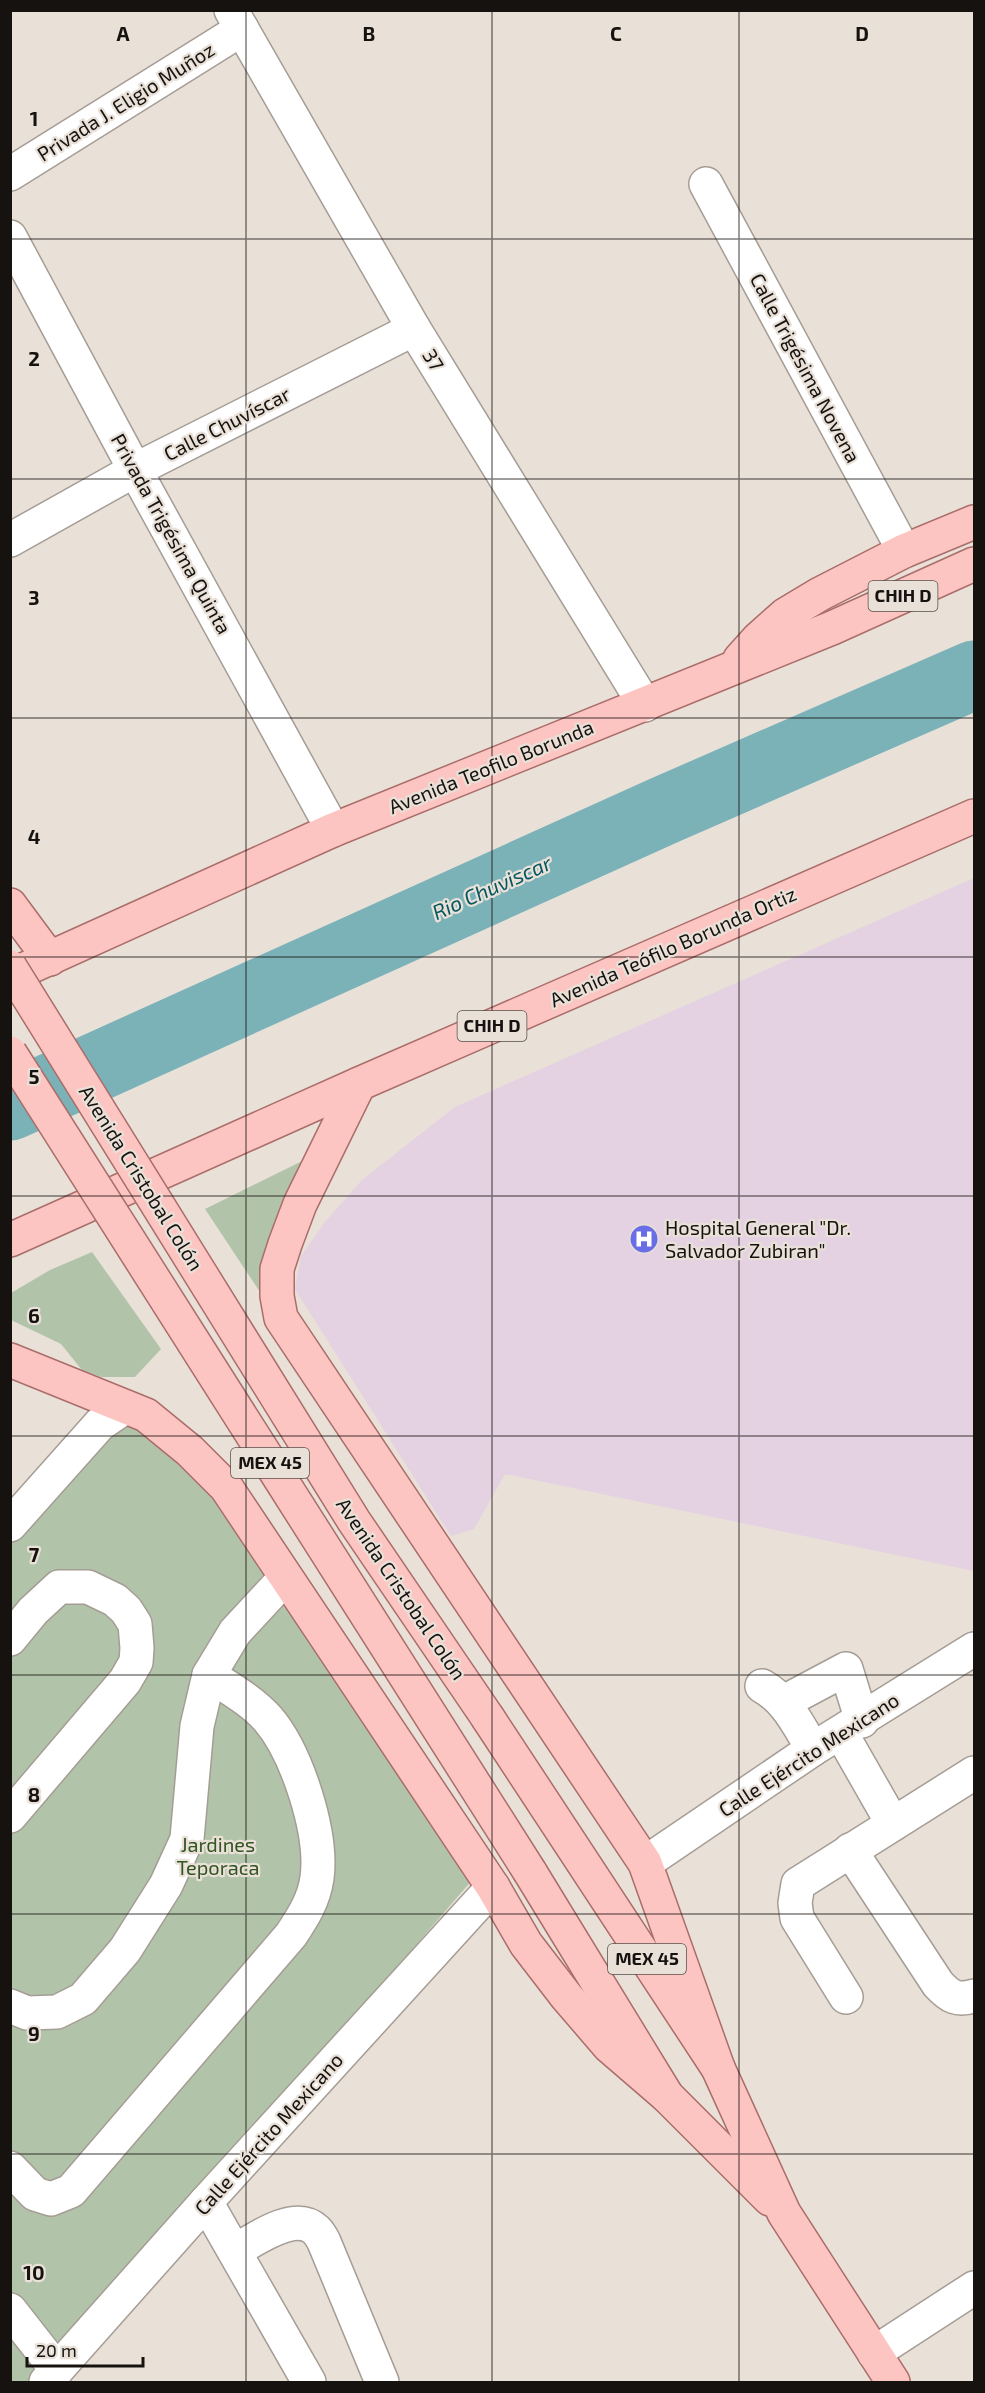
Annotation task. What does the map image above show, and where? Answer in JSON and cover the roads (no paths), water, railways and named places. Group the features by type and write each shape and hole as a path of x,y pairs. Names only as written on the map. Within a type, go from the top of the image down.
{"main road":[{"path":"731,669 758,639 785,615 847,579 975,522"},
{"name":"Avenida Teofilo Borunda","path":"10,976 333,830 832,628 975,564"},
{"name":"Avenida Teófilo Borunda Ortiz","path":"10,1240 359,1084 975,816"},
{"path":"10,905 50,959"},
{"name":"Avenida Cristobal Colón","path":"10,967 354,1521 488,1718 718,2067 784,2213 893,2382"},
{"name":"Avenida Cristobal Colón","path":"10,1053 530,1872 666,2096 784,2213"},
{"path":"359,1084 300,1204 285,1244 277,1269 277,1296 281,1318 645,1863 718,2067"},
{"path":"10,1360 146,1415 190,1451 226,1487 493,1887 526,1944 609,2046 666,2096"}],"street":[{"name":"Privada J. Eligio Muñoz","path":"10,174 236,20"},
{"name":"37","path":"236,20 414,329 645,705"},
{"name":"Calle Trigésima Novena","path":"706,184 904,552"},
{"name":"Privada Trigésima Quinta","path":"10,237 333,830"},
{"name":"Calle Chuvíscar","path":"10,540 135,470 414,329"},
{"path":"10,1525 100,1424 125,1407"},
{"path":"10,2006 27,2013 57,2012 83,1999 125,1950 166,1885 187,1839 197,1726 209,1675 235,1632 285,1578"},
{"path":"10,1639 33,1611 59,1587 88,1587 114,1600 126,1610 135,1624 136,1662 125,1681 10,1816"},
{"name":"Calle Ejército Mexicano","path":"645,1863 813,1749 975,1649"},
{"path":"813,1749 773,1694 846,1669 851,1727 893,1824"},
{"path":"10,2168 35,2194 51,2199 71,2191 291,1935 309,1906 317,1877 315,1838 308,1797 292,1759 268,1719 241,1696 209,1675"},
{"path":"846,1997 797,1918 795,1903 798,1884 975,1773"},
{"path":"850,1850 938,1984 954,1998 964,1999 975,1996"},
{"name":"Calle Ejército Mexicano","path":"52,2376 206,2202 493,1887"},
{"path":"206,2202 309,2382"},
{"path":"235,2251 280,2226 302,2223 315,2228 324,2241 381,2382"},
{"path":"874,2353 975,2288"},
{"path":"10,2310 52,2376"}],"waterway":[{"name":"Rio Chuviscar","path":"10,1106 665,810 974,675"}],"place":[{"name":"Hospital General \"Dr. Salvador Zubiran\"","path":"644,1239"}],"park label":[{"name":"Jardines Teporaca","path":"218,1856"}]}
